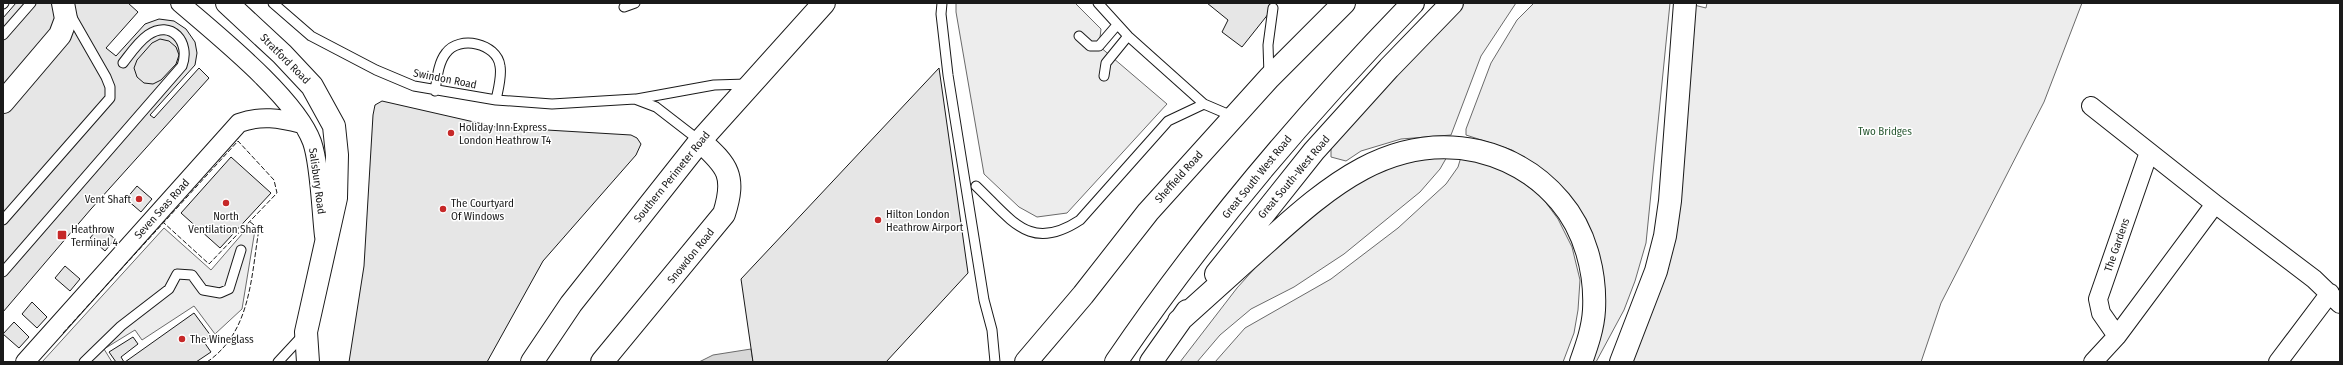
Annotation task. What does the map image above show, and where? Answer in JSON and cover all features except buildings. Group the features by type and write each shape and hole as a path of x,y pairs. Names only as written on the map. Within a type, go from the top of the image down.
{"main road":[{"path":"3,102 60,35 66,19 64,3"},
{"name":"Stratford Road","path":"227,3 282,54 312,86 334,126 337,155 336,198 325,241"},
{"name":"Southern Perimeter Road","path":"532,362 571,304 700,141 824,3"},
{"name":"Sheffield Road","path":"1026,362 1083,295 1148,212 1268,78 1344,3"},
{"name":"Great South West Road","path":"1116,362 1155,305 1293,132 1412,3"},
{"name":"Great South-West Road","path":"1151,362 1179,322 1314,151 1389,68 1452,3"},
{"path":"1621,362 1656,271 1665,236 1670,201 1685,3"},
{"name":"Snowdon Road","path":"602,362 724,214 728,200 728,173 722,161 700,141"},
{"path":"1179,322 1303,209 1332,186 1361,168 1390,156 1423,148 1458,147 1510,161 1547,185 1573,220 1584,240 1594,286 1594,311 1590,336 1581,362"},
{"name":"Salisbury Road","path":"308,362 306,332 325,241"}],"street":[{"name":"Salisbury Road","path":"180,3 227,43 287,103 302,124 312,142 325,241"},
{"path":"2091,106 2335,299 2278,362"},
{"name":"Seven Seas Road","path":"25,362 239,123 263,117 276,117 302,124"},
{"name":"The Gardens","path":"2117,336 2101,313 2098,298 2149,152"},
{"path":"2093,362 2117,336 2215,204"}],"lane":[{"path":"3,35 31,3"},
{"path":"3,220 110,98 110,87 106,77 64,3"},
{"name":"Swindon Road","path":"273,3 310,36 376,70 414,86 435,91 496,100 552,104 635,99 714,85 750,84"},
{"path":"624,7 635,3"},
{"path":"942,3 941,14 948,75 984,300 992,330 995,362"},
{"path":"1098,3 1128,36 1204,104 1225,113 1236,113"},
{"path":"1268,78 1268,45 1273,8"},
{"path":"1079,36 1090,46 1099,46 1117,25"},
{"path":"3,272 182,66 186,56 184,45 178,36 168,30 157,30 147,35 123,63"},
{"path":"1104,76 1106,63 1128,36"},
{"path":"435,91 441,62 446,53 453,45 464,42 490,50 497,58 500,66 496,100"},
{"name":"Swindon Road","path":"635,99 656,106 700,141"},
{"path":"976,186 1020,228 1039,235 1065,230 1080,220 1168,121 1204,104"},
{"path":"84,362 120,326 169,289 177,274 192,275 203,290 220,293 229,289 241,250"},
{"path":"278,362 306,332"}],"shaded area":[{"path":"956,3 1075,3 1101,29 1099,46 1167,104 1067,213 1037,217 1019,207 984,174 956,12"},
{"path":"1462,3 1516,3 1481,56 1451,135 1401,139 1361,151 1346,161 1331,157 1331,144"},
{"path":"1534,3 1670,3 1646,243 1635,281 1624,310 1596,362 1586,362 1601,295 1541,170 1512,150 1466,135 1466,129 1491,63 1517,20"},
{"name":"Two Bridges","path":"1707,3 2082,3 2044,102 1941,303 1921,362 1628,362 1649,311 1690,4 1706,8"},
{"path":"1448,155 1440,169 1420,192 1344,254 1294,287 1251,309 1220,335 1197,362 1180,362 1237,288 1302,216 1388,162"},
{"path":"1461,157 1484,162 1511,174 1541,196 1558,219 1572,247 1580,280 1578,310 1574,333 1563,362 1215,362 1245,328 1331,279 1398,228 1446,184 1458,167"},
{"path":"249,226 255,230 242,309 215,334 194,306 142,340 135,330 104,349 112,362 42,362 164,228 211,270"},
{"path":"751,349 753,362 699,362 713,355"}],"fence":[{"path":"63,333 238,141 274,180 277,193 209,264 164,223"},
{"path":"207,362 222,350 233,335 241,319 251,284 259,229 249,221"}],"place":[{"name":"Holiday Inn Express London Heathrow T4","path":"451,133"},
{"name":"Vent Shaft","path":"139,199"},
{"name":"North Ventilation Shaft","path":"226,203"},
{"name":"The Courtyard Of Windows","path":"443,209"},
{"name":"Hilton London Heathrow Airport","path":"878,220"},
{"name":"Heathrow Terminal 4","path":"62,235"},
{"name":"The Wineglass","path":"182,339"}]}
